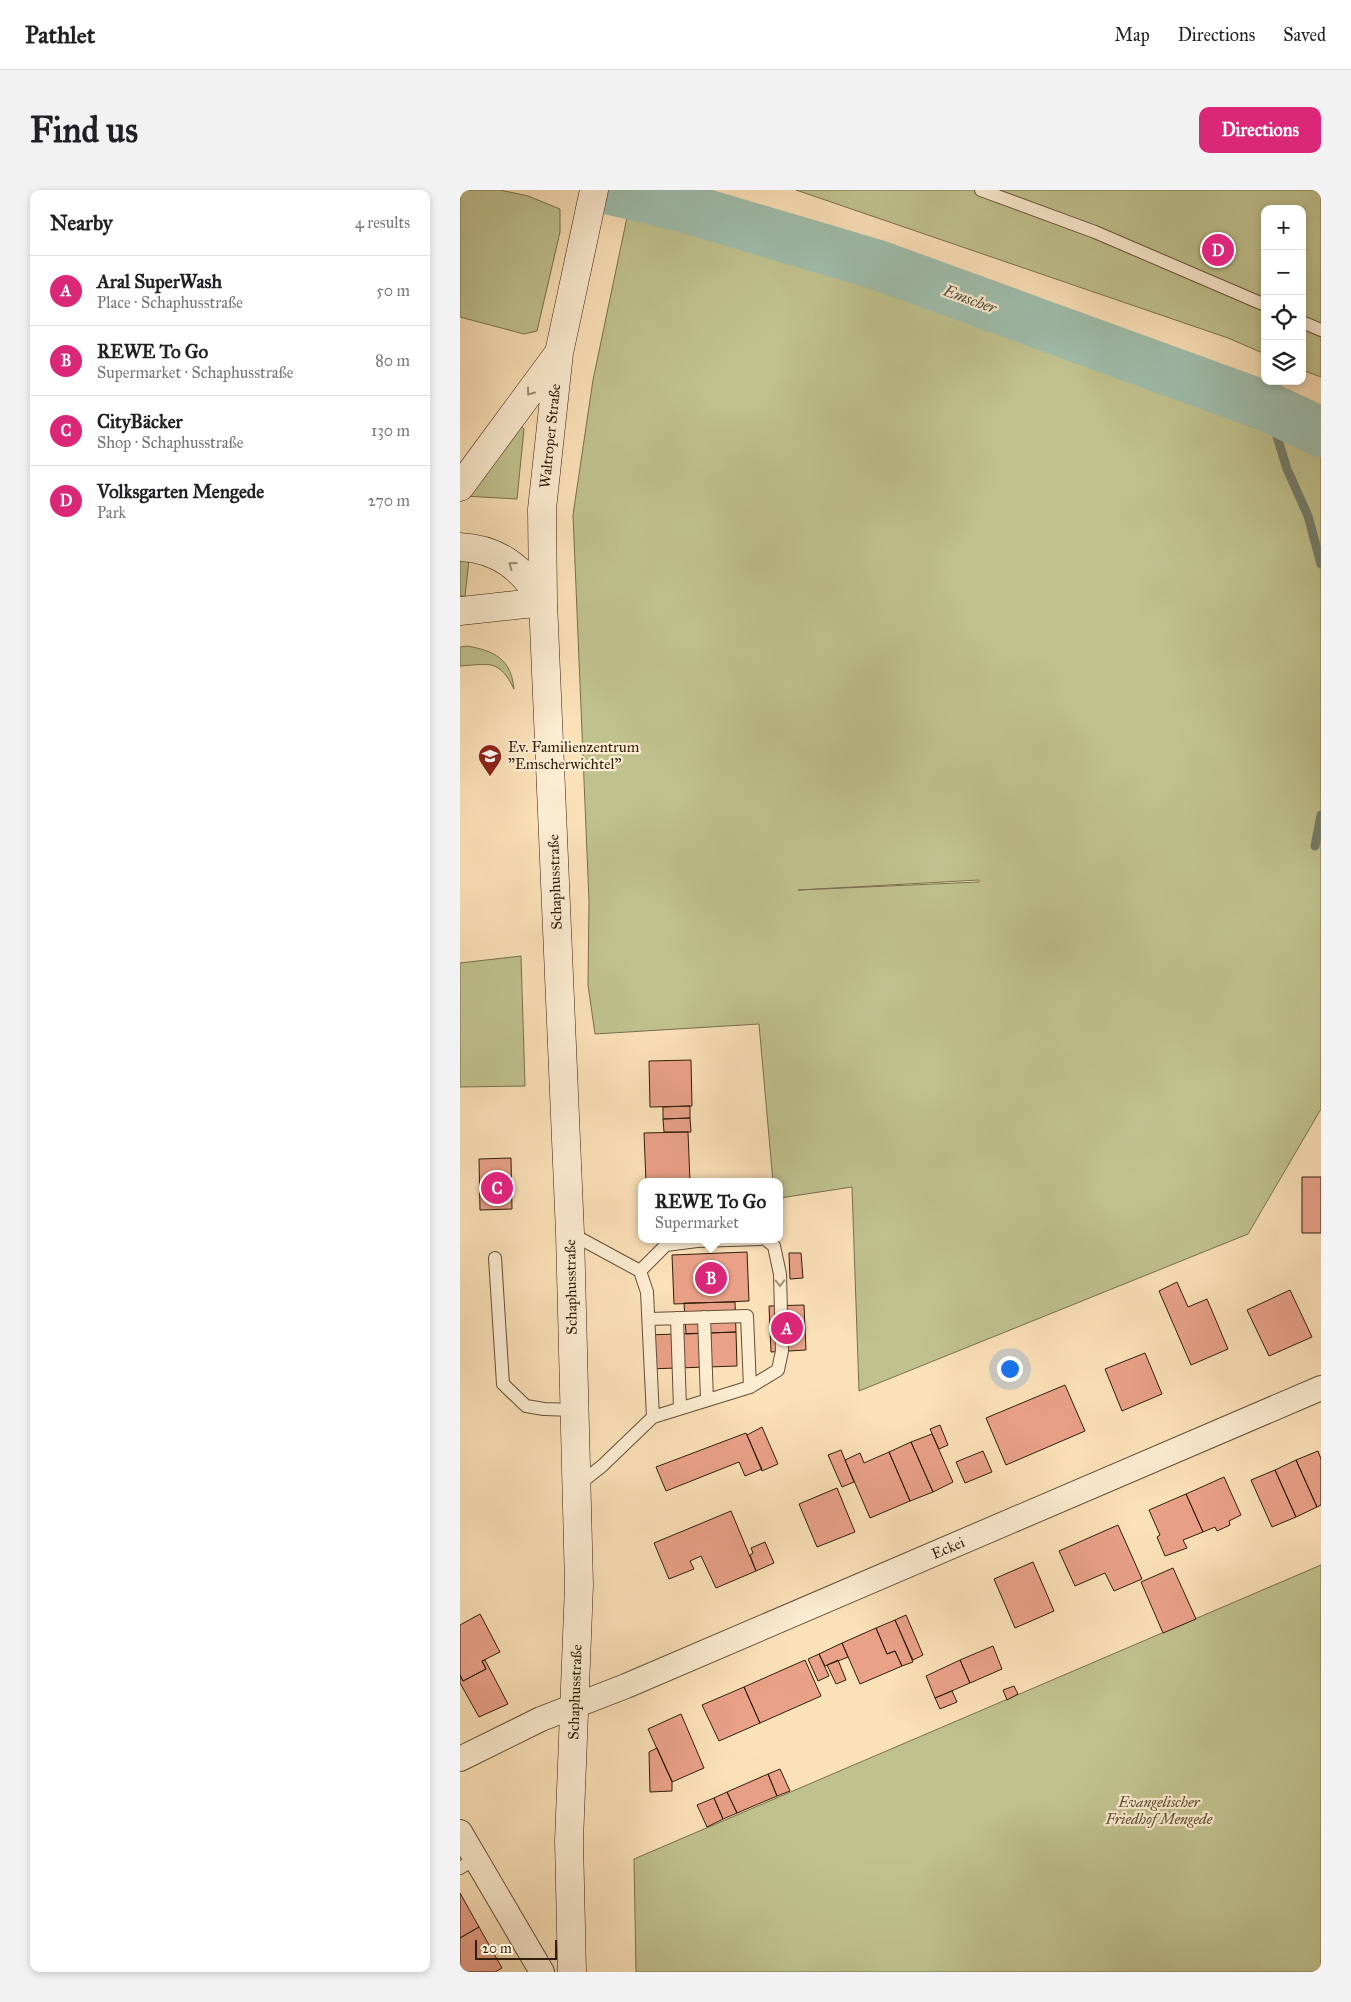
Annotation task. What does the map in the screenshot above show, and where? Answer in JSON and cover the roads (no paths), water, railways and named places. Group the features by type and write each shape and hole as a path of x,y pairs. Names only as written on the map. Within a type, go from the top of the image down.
{"main road":[{"name":"Waltroper Straße","path":"542,602 542,508 559,353 594,190"},
{"path":"460,487 559,353"},
{"path":"460,547 487,552 507,561 531,583 542,602 460,611"},
{"name":"Schaphusstraße","path":"542,602 570,1233 579,1584 569,1841 572,1972"}],"street":[{"name":"Eckei","path":"460,1759 575,1705 626,1686 1321,1388"},
{"path":"460,1832 468,1863 542,1972"}],"lane":[{"path":"981,190 1095,232 1261,303"},
{"path":"1306,324 1321,330"},
{"path":"570,1233 640,1271 648,1292 653,1417"},
{"path":"640,1271 666,1245 682,1243"},
{"path":"576,1487 602,1466 653,1417 750,1387 778,1370 782,1351 780,1274 774,1246 770,1243"},
{"path":"495,1258 503,1384 526,1406 574,1410"},
{"path":"649,1319 747,1316 750,1387"},
{"path":"704,1317 707,1400"},
{"path":"677,1318 680,1408"}],"waterway":[{"name":"Emscher","path":"611,190 682,207 878,265 1268,407 1321,432"},
{"path":"1268,407 1287,469 1308,516 1321,564"},
{"path":"1315,846 1321,815"}],"place":[{"name":"Volksgarten Mengede","path":"1218,250"},
{"name":"Ev. Familienzentrum \"Emscherwichtel\"","path":"490,777"},
{"name":"CityBäcker","path":"497,1188"},
{"name":"REWE To Go","path":"711,1278"},
{"name":"Aral SuperWash","path":"787,1328"}],"park label":[{"name":"Evangelischer Friedhof Mengede","path":"1159,1810"}]}
